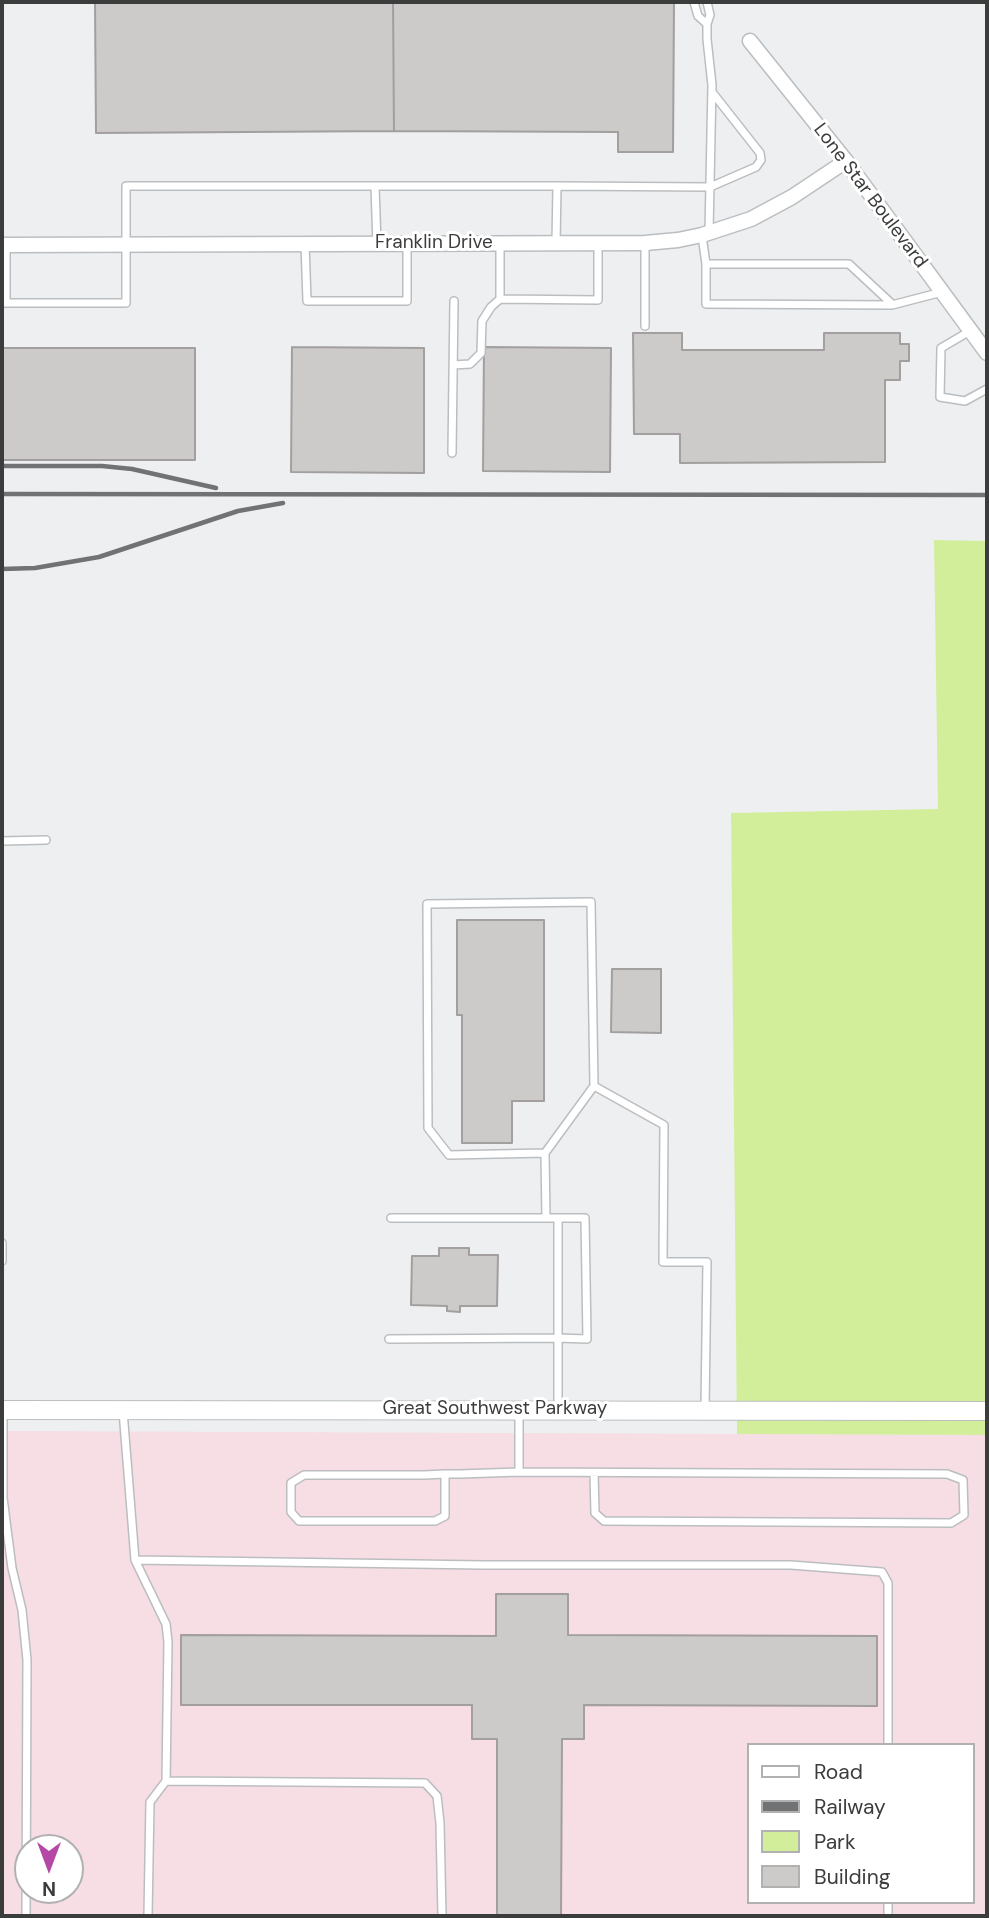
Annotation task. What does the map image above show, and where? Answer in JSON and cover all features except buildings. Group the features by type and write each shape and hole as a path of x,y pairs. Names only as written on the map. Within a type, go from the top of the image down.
{"street":[{"name":"Lone Star Boulevard","path":"750,41 846,161 987,353"},
{"name":"Franklin Drive","path":"4,245 645,243 705,234 751,219 792,197 846,161"},
{"name":"Great Southwest Parkway","path":"3,1410 987,1411"}],"lane":[{"path":"694,2 698,16 707,24"},
{"path":"707,2 710,15 707,24 712,93 710,187 705,234 706,304 892,305 943,292"},
{"path":"4,245 4,303 126,303 126,186 710,187 756,167 761,160 760,153 712,93"},
{"path":"375,186 377,244"},
{"path":"556,243 557,186"},
{"path":"500,243 500,299"},
{"path":"453,365 470,364 481,353 482,321 500,299 598,300 598,243"},
{"path":"645,243 645,326"},
{"path":"305,244 307,301 407,301 407,244"},
{"path":"706,264 849,264 892,305"},
{"path":"452,453 454,301"},
{"path":"971,331 941,348 940,397 965,401 987,389"},
{"path":"2,841 46,840"},
{"path":"545,1153 449,1155 428,1128 427,904 591,902 594,1086 545,1153 546,1218"},
{"path":"594,1086 664,1125 663,1262 707,1262 705,1409"},
{"path":"389,1339 587,1339 585,1218 391,1218"},
{"path":"558,1218 558,1409"},
{"path":"2,1243 2,1261"},
{"path":"519,1409 519,1472"},
{"path":"3,1410 3,1498 12,1568 22,1610 27,1660 26,1916"},
{"path":"123,1410 135,1560 166,1624 168,1642 166,1781 150,1802 148,1916"},
{"path":"445,1474 445,1516 435,1521 299,1521 291,1513 291,1483 304,1475 519,1472 947,1474 963,1480 964,1515 951,1523 604,1521 594,1513 594,1473"},
{"path":"135,1560 483,1565 791,1565 882,1572 888,1583 888,1743"},
{"path":"166,1781 425,1783 438,1796 442,1916"}],"shaded area":[{"path":"2,1431 987,1435 987,1916 2,1916"}],"green space":[{"path":"934,540 987,541 987,1435 737,1434 731,813 938,809"}],"railway":[{"path":"2,466 102,466 132,469 216,488"},
{"path":"2,494 987,495"},
{"path":"2,569 35,568 99,557 238,511 283,503"}]}
